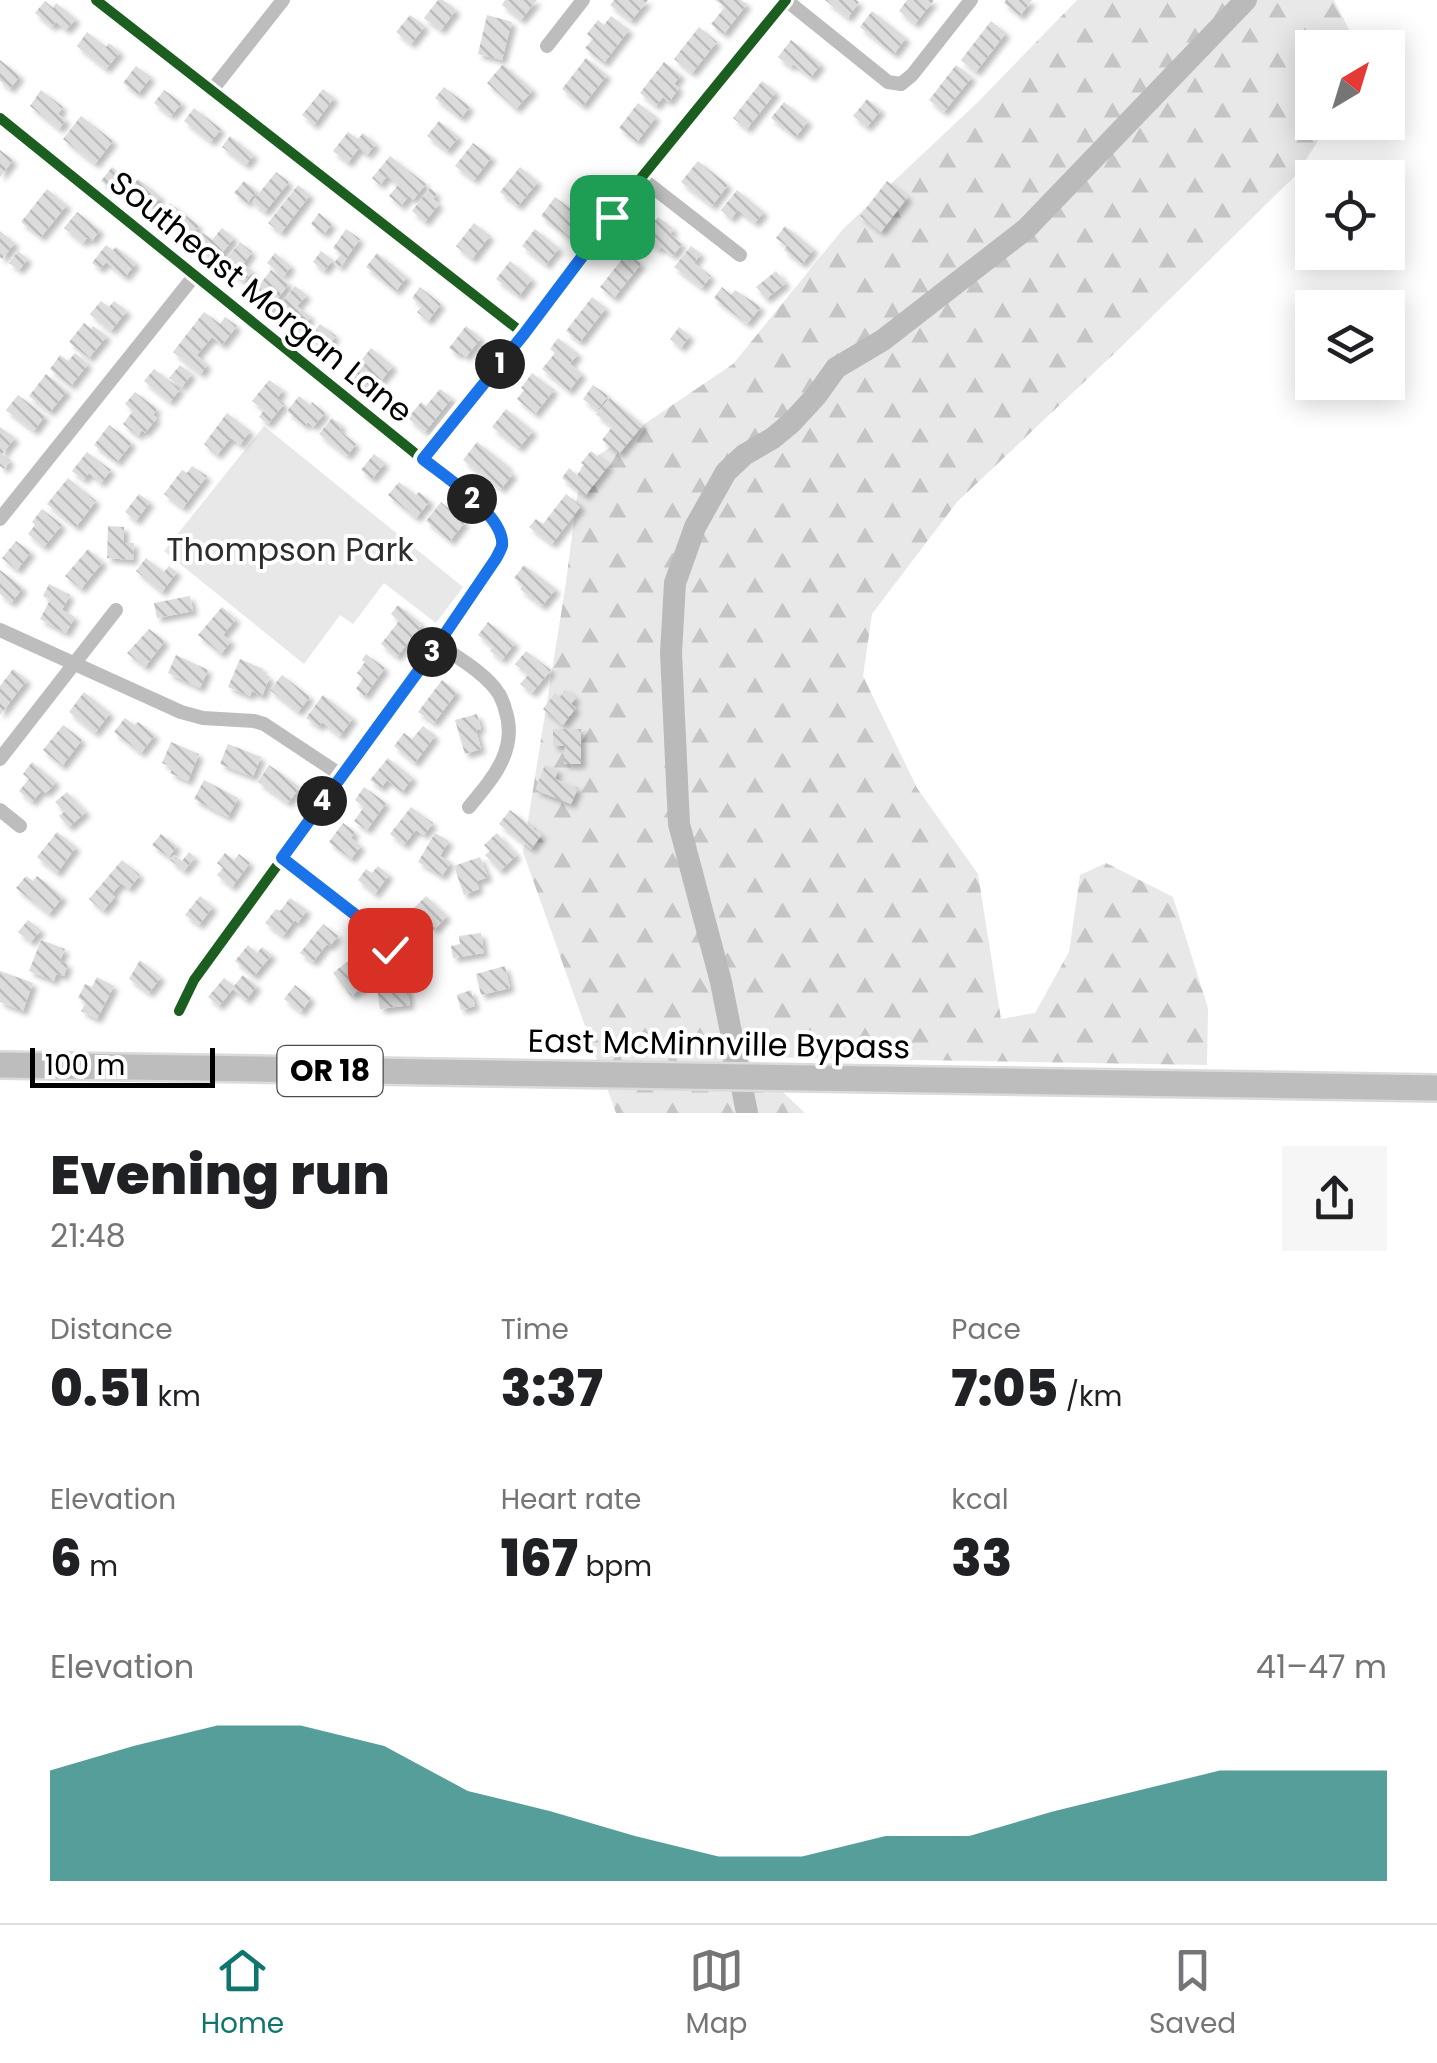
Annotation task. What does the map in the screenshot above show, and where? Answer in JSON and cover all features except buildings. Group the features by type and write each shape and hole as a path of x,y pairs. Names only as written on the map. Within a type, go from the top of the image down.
{"highway":[{"name":"East McMinnville Bypass","path":"0,1065 1437,1091"}],"street":[{"path":"96,0 524,334"},
{"path":"212,90 282,0"},
{"path":"547,46 583,0"},
{"path":"423,459 524,334 641,178 786,0 888,82 902,84 971,0"},
{"name":"Southeast Morgan Lane","path":"0,118 423,459 492,518 500,532 502,546 495,560 194,980 178,1011"},
{"path":"641,178 740,255"},
{"path":"0,519 194,275"},
{"path":"0,758 116,610"},
{"path":"0,630 182,712 264,724 341,775"},
{"path":"438,644 500,694 509,720 510,739 502,763 469,807"},
{"path":"0,810 20,826"},
{"path":"282,858 375,930 390,950"}],"green space":[{"path":"1077,0 1334,0 1349,30 1295,30 1295,140 1319,140 1306,160 1295,160 1295,176 957,502 872,614 863,676 917,788 978,874 1001,1019 1035,1013 1069,952 1080,875 1106,863 1173,897 1208,1008 1207,1065 746,1057 805,1113 616,1113 523,852 581,467 733,364 843,229 979,101"},
{"name":"Thompson Park","path":"264,426 463,587 436,623 384,583 353,624 340,615 304,664 164,551"}],"waterway":[{"path":"747,1113 721,982 679,824 671,653 675,583 695,527 726,472 791,423 836,368 883,340 1026,229 1246,0"}],"cycle path":[{"path":"96,0 524,334"},
{"path":"423,459 524,334 641,178 786,0"},
{"path":"0,118 473,500 500,533 495,560 194,980 179,1011"}],"route":[{"path":"390,950 375,930 282,858 438,644 502,546 492,518 423,459 612,217"}]}
